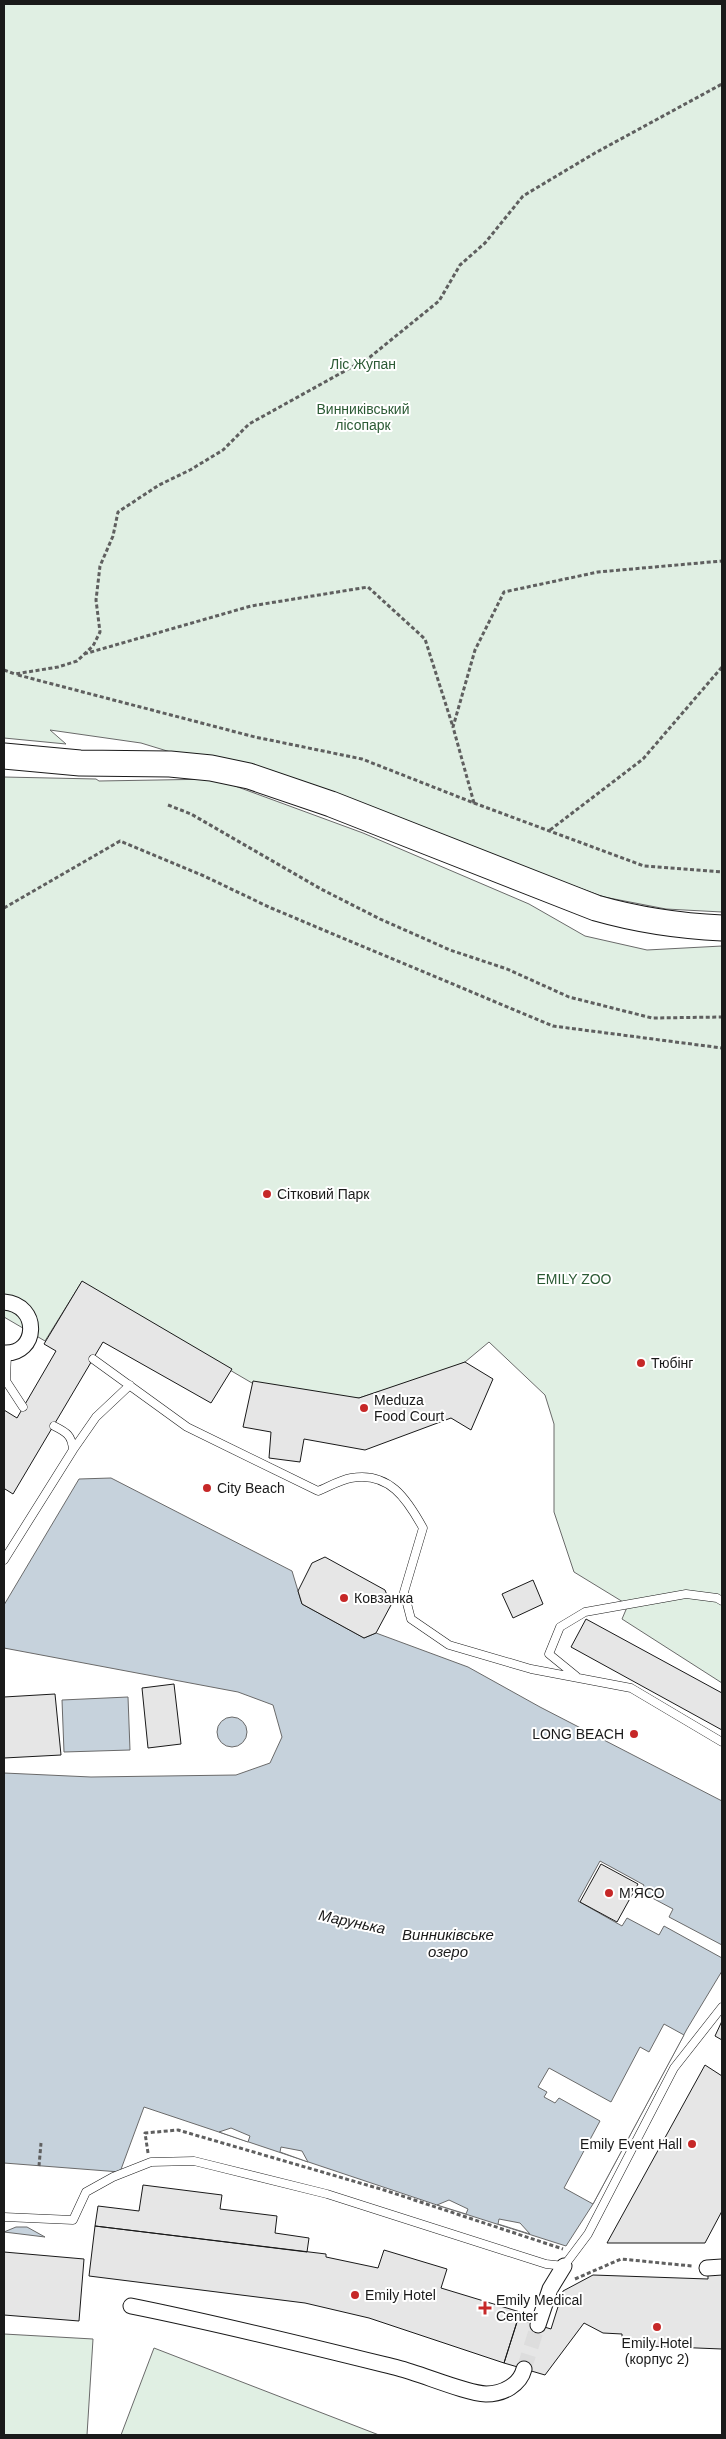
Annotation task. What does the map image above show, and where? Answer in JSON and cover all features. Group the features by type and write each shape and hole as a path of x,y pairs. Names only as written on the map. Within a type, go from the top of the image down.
{"main road":[{"path":"4,756 80,763 170,764 210,768 249,776 331,804 596,908 656,923 722,928"}],"street":[{"path":"4,1302 12,1303 25,1311 31,1326 30,1334 22,1347 6,1353"},
{"path":"538,2324 550,2289 564,2266"},
{"path":"131,2306 239,2328 421,2374 485,2394 504,2391 522,2378 524,2369"}],"lane":[{"path":"6,1353 6,1381 23,1407"},
{"path":"93,1358 187,1427 318,1491 352,1478 386,1481 400,1494 423,1528 404,1592 411,1619 449,1645 531,1668 631,1688 722,1742"},
{"path":"4,1560 96,1416 130,1386"},
{"path":"54,1426 68,1433 72,1441 73,1450"},
{"path":"578,1678 549,1654 560,1627 585,1612 686,1594 722,1600"},
{"path":"4,2217 73,2220 86,2192 113,2178 151,2162 194,2161 327,2194 546,2264 564,2266 588,2234 674,2068 722,2007"}],"path":[{"path":"15,674 58,667 77,661 92,646 100,632 96,600 100,566 113,536 118,512 160,485 223,450 249,424 370,357 439,301 460,264 485,243 523,196 595,153 722,84"},
{"path":"452,727 474,650 504,592 598,572 722,560"},
{"path":"83,655 251,606 368,587 425,639 474,803"},
{"path":"550,830 642,759 722,667"},
{"path":"4,670 255,737 362,759 644,866 722,872"},
{"path":"168,805 192,814 322,889 380,919 450,950 507,969 569,997 652,1018 722,1017"},
{"path":"4,908 120,841 204,876 271,908 553,1026 722,1048"},
{"path":"151,2162 145,2145 145,2133 178,2130 384,2190 566,2250 588,2234"},
{"path":"39,2166 41,2143"},
{"path":"550,2289 621,2259 715,2268"}],"green space":[{"name":"Ліс Жупан","path":"4,4 722,4 722,912 666,909 604,897 387,818 141,743 50,730 66,744 4,738"},
{"name":"EMILY ZOO","path":"4,777 96,779 99,781 216,779 363,833 529,904 585,936 647,950 722,946 722,1683 622,1619 628,1605 574,1572 554,1512 554,1424 545,1395 489,1342 465,1362 449,1369 359,1398 337,1398 252,1383 81,1283 45,1341 4,1317"},
{"path":"4,2334 93,2339 87,2435 4,2435"},
{"path":"154,2348 379,2435 121,2435"}],"water":[{"name":"Винниківське озеро","path":"111,1478 292,1571 302,1604 364,1638 376,1633 468,1667 540,1707 722,1801 722,1971 687,2029 593,2204 566,2246 144,2107 120,2172 4,2163 4,1773 91,1777 236,1775 270,1763 282,1737 273,1705 238,1692 4,1648 4,1605 79,1479"},
{"path":"128,1697 130,1750 64,1752 62,1700"},
{"path":"232,1717 243,1721 247,1732 243,1743 232,1747 221,1743 217,1732 221,1721"},
{"path":"16,2227 27,2227 45,2237 4,2232"}],"pier":[{"path":"600,1861 644,1885 641,1892 673,1909 669,1917 722,1945 722,1958 664,1926 659,1935 627,1918 622,1926 578,1901"},
{"path":"664,2024 684,2035 593,2204 564,2188 600,2121 559,2098 555,2103 544,2097 547,2092 538,2087 549,2068 611,2102 640,2047 649,2052"},
{"path":"231,2128 250,2136 248,2142 219,2132"},
{"path":"281,2147 302,2151 308,2162 280,2152"},
{"path":"449,2200 468,2209 466,2214 437,2205"},
{"path":"499,2219 520,2223 530,2234 498,2224"}],"building":[{"path":"82,1281 232,1369 211,1403 103,1342 13,1494 5,1489 4,1491 4,1410 17,1418 56,1351 44,1344"},
{"name":"Meduza Food Court","path":"465,1362 493,1379 471,1430 451,1418 365,1450 304,1439 300,1462 269,1458 271,1432 243,1427 253,1381 359,1398"},
{"name":"Ковзанка","path":"325,1557 385,1590 391,1605 376,1633 364,1638 302,1604 298,1591 312,1563"},
{"path":"533,1580 543,1604 513,1618 502,1594"},
{"path":"586,1619 722,1693 722,1730 571,1647"},
{"path":"174,1684 181,1744 148,1748 142,1688"},
{"path":"55,1694 61,1755 4,1758 4,1697"},
{"name":"М’ЯСО","path":"601,1864 638,1884 617,1922 580,1902"},
{"path":"722,2021 722,2040 715,2036"},
{"name":"Emily Event Hall","path":"705,2065 722,2076 722,2211 705,2243 607,2243"},
{"path":"143,2185 222,2195 220,2209 277,2216 275,2233 309,2238 307,2252 95,2226 98,2206 139,2211"},
{"name":"Emily Hotel","path":"95,2226 326,2254 326,2257 378,2268 384,2250 447,2269 441,2288 520,2312 504,2363 369,2318 305,2303 89,2276"},
{"path":"4,2252 84,2259 79,2321 4,2315"},
{"name":"Emily Hotel (корпус 2)","path":"708,2274 722,2274 722,2349 622,2345 622,2334 603,2333 584,2323 545,2375 504,2363 518,2319 551,2329 563,2291 593,2275 708,2279"}],"tunnel":[{"path":"524,2369 538,2325"}],"place":[{"name":"Сітковий Парк","path":"267,1194"},
{"name":"Тюбінг","path":"641,1363"},
{"name":"Meduza Food Court","path":"364,1408"},
{"name":"City Beach","path":"207,1488"},
{"name":"Ковзанка","path":"344,1598"},
{"name":"LONG BEACH","path":"634,1734"},
{"name":"М’ЯСО","path":"609,1893"},
{"name":"Emily Event Hall","path":"692,2144"},
{"name":"Emily Hotel","path":"355,2295"},
{"name":"Emily Medical Center","path":"485,2308"},
{"name":"Emily Hotel (корпус 2)","path":"657,2327"}],"park label":[{"name":"Винниківський лісопарк","path":"363,418"}],"water label":[{"name":"Марунька","path":"352,1922"}]}
